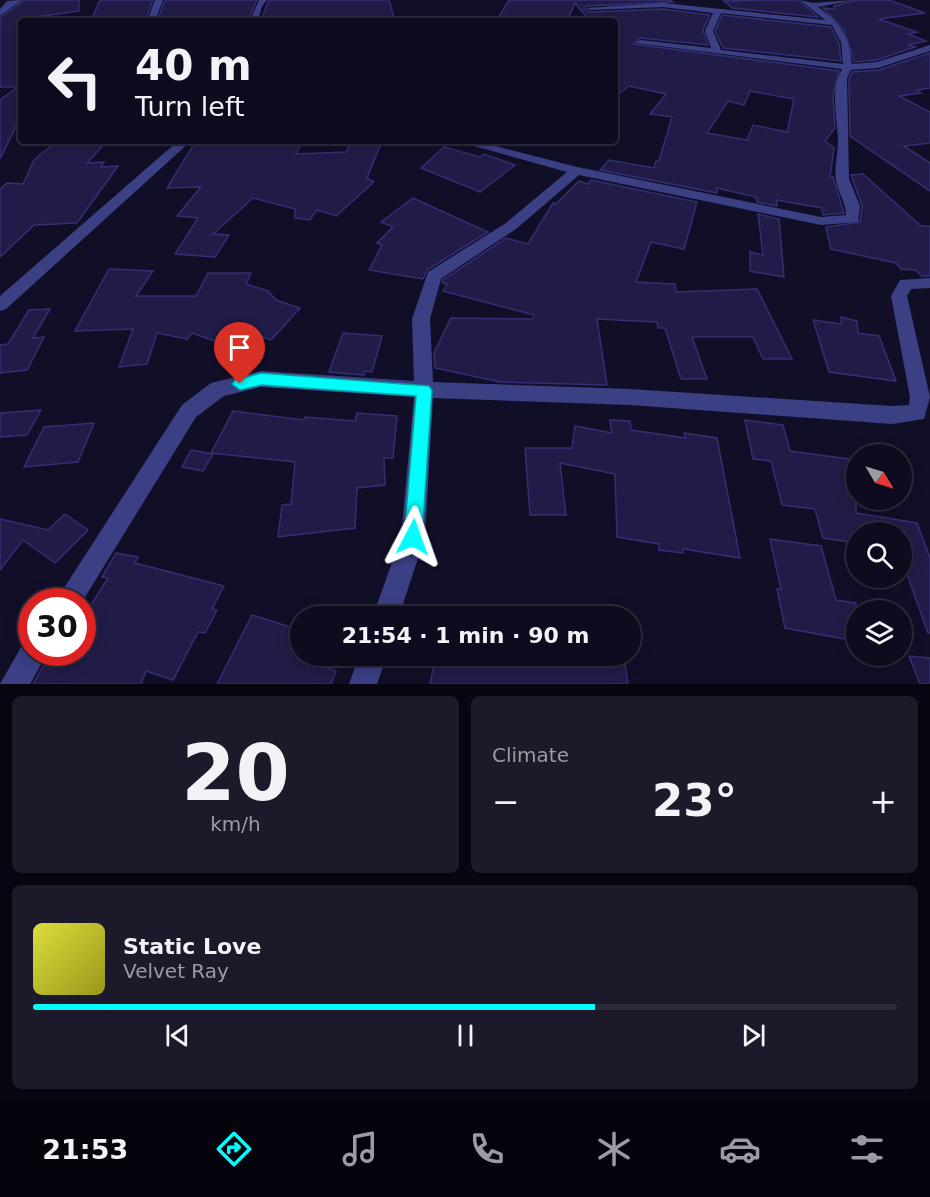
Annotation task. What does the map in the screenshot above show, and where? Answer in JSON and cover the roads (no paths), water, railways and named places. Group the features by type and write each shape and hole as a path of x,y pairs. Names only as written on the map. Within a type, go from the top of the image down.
{"street":[{"path":"152,18 159,0"},
{"path":"255,18 258,6 263,0"},
{"path":"473,144 576,171 821,221 853,219 853,206 842,179 844,141 840,110 843,78 848,67 845,42 836,23 815,5 804,0"},
{"path":"815,5 850,0"},
{"path":"0,3 14,2"},
{"path":"0,14 14,2"},
{"path":"590,9 663,5 836,23"},
{"path":"717,52 709,31 718,11"},
{"path":"640,43 848,67 878,64 930,48"},
{"path":"0,305 182,144"},
{"path":"389,606 413,537 424,390 421,319 434,276 511,226 576,171"},
{"path":"77,588 189,411 218,389 261,379 424,390 641,397 892,415 917,413 920,397 899,296 906,284 930,283"},
{"path":"14,684 25,666"},
{"path":"363,684 369,666"}]}
